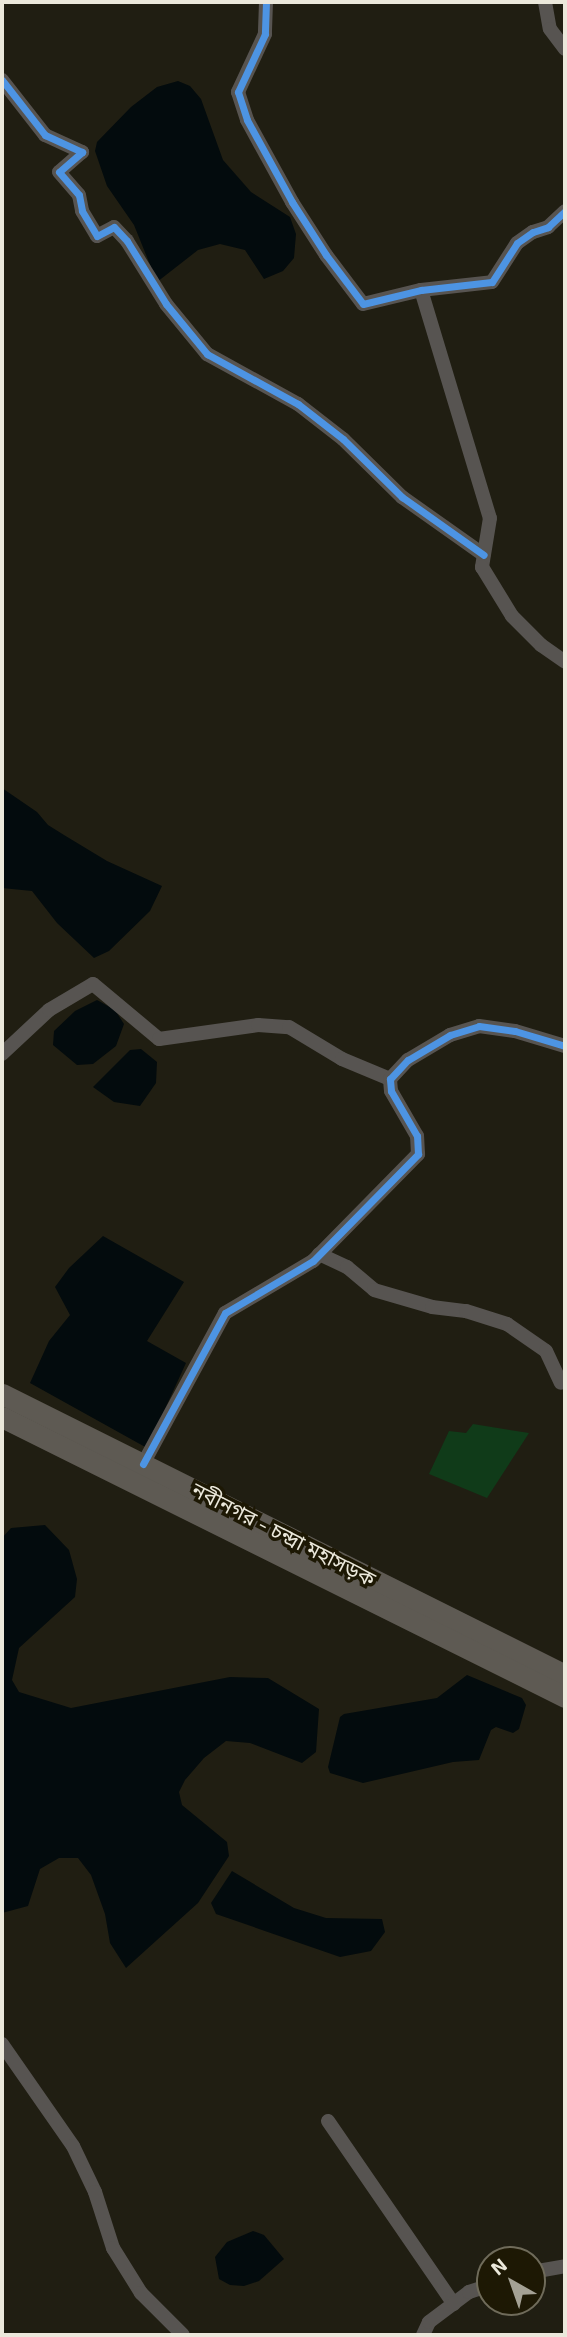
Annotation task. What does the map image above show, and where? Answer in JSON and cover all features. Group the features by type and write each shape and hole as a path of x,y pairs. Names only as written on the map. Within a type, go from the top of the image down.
{"highway":[{"name":"নবীনগর - চন্দ্রা মহাসড়ক","path":"2,1394 565,1675"},
{"name":"নবীনগর - চন্দ্রা মহাসড়ক","path":"2,1418 565,1697"}],"street":[{"path":"266,2 265,34 248,65 239,92 247,120 268,162 326,255 363,304 421,290 492,282 517,243 533,232 548,227 565,211"},
{"path":"545,2 550,29 565,49"},
{"path":"2,80 45,135 82,152 59,172 79,195 82,211 97,236 114,227 121,234 166,304 206,354 298,404 343,439 402,497 484,555"},
{"path":"421,290 490,518 482,567 512,616 541,645 565,662"},
{"path":"2,1054 49,1010 93,984 159,1038 258,1025 289,1027 342,1059 390,1079"},
{"path":"390,1079 419,1054 450,1035 479,1026 515,1031 565,1046"},
{"path":"143,1464 225,1313 313,1261 418,1154 417,1136 391,1091 390,1079"},
{"path":"320,1254 347,1267 374,1290 432,1307 466,1311 507,1324 546,1350 561,1383"},
{"path":"2,2044 73,2146 95,2192 113,2248 142,2292 183,2335"},
{"path":"328,2121 454,2304"},
{"path":"546,2269 565,2266"},
{"path":"423,2335 429,2322 476,2290"}],"green space":[{"path":"473,1424 529,1433 487,1498 429,1474 449,1431 466,1433"}],"shaded area":[{"path":"178,81 190,86 201,99 223,160 251,192 290,217 296,234 294,258 283,271 264,279 245,250 220,244 198,250 157,282 134,225 107,186 95,151 97,142 131,107 157,87"},
{"path":"2,788 64,835 107,861 162,886 150,911 109,951 94,958 57,923 32,891 2,888"},
{"path":"97,1000 115,1010 124,1024 116,1046 93,1064 77,1065 53,1045 54,1031 75,1011"},
{"path":"141,1049 157,1062 156,1083 140,1106 114,1102 93,1087 130,1050"},
{"path":"103,1236 184,1282 147,1341 186,1363 147,1448 30,1383 49,1341 70,1315 55,1287 69,1268"},
{"path":"45,1525 69,1550 77,1579 75,1597 19,1648 12,1680 19,1692 71,1708 230,1677 268,1678 319,1709 316,1752 302,1763 250,1743 226,1741 204,1758 185,1780 179,1792 182,1805 227,1842 229,1856 198,1903 126,1968 110,1943 105,1914 91,1875 78,1858 59,1858 40,1869 28,1906 2,1913 2,1538 11,1528"},
{"path":"467,1675 522,1698 526,1705 519,1729 513,1733 496,1727 491,1730 479,1760 453,1762 363,1783 330,1773 328,1767 340,1717 344,1714 437,1698"},
{"path":"232,1871 294,1908 326,1918 382,1919 385,1932 371,1951 340,1957 216,1914 211,1903"},
{"path":"253,2231 264,2235 284,2259 259,2281 244,2286 230,2285 219,2279 215,2257 227,2242"}],"cycle path":[{"path":"266,2 265,34 238,92 247,120 292,202 326,255 363,304 421,290 492,282 517,243 533,232 548,227 565,211"},
{"path":"2,80 45,135 82,152 59,172 79,195 82,211 97,236 114,227 127,241 166,304 207,354 298,404 343,439 402,497 484,555"},
{"path":"143,1464 225,1313 313,1261 418,1154 417,1136 391,1091 390,1079 408,1060 450,1035 479,1026 515,1031 565,1046"}]}
